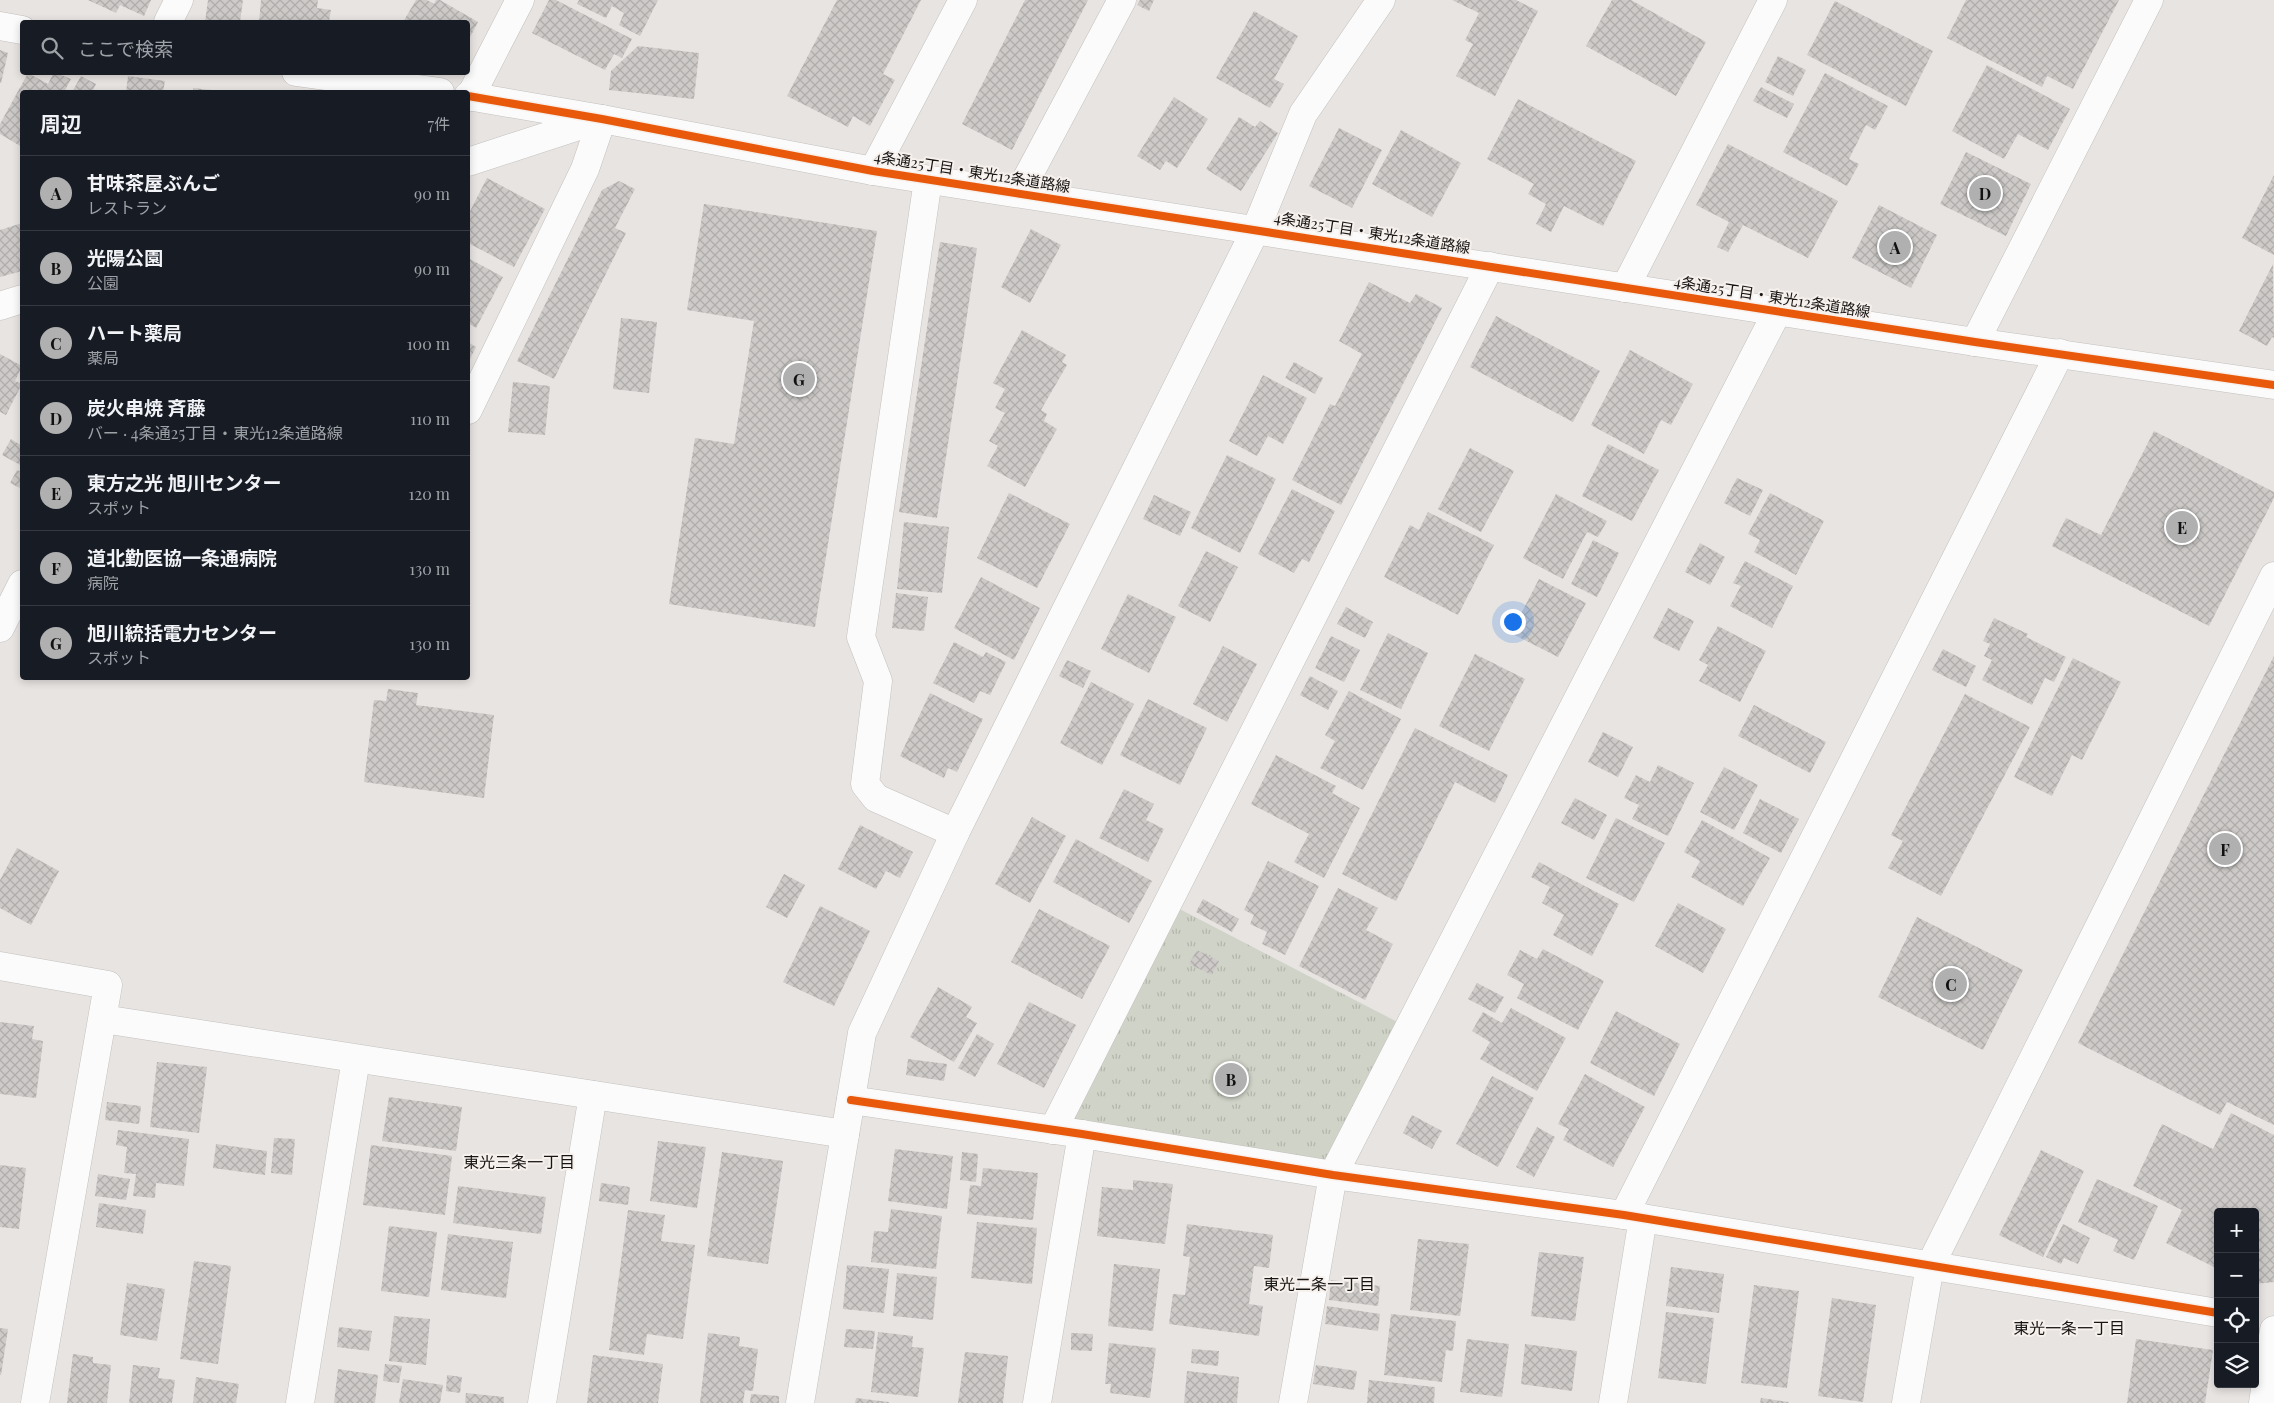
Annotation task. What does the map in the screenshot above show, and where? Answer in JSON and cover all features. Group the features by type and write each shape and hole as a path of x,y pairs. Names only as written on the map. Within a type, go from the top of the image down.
{"street":[{"path":"169,20 179,0"},
{"path":"470,95 520,0"},
{"path":"873,171 963,0"},
{"path":"1020,193 1122,0"},
{"path":"800,1403 862,1033 955,833 1256,229 1303,114 1381,0"},
{"path":"1625,288 1773,0"},
{"path":"1975,342 2149,0"},
{"path":"0,26 20,30"},
{"path":"318,75 426,90"},
{"name":"4条通25丁目・東光12条道路線","path":"470,97 602,119 928,180 1256,229 1777,312 2274,385"},
{"path":"470,161 602,119"},
{"path":"470,406 585,169 602,119"},
{"path":"928,180 861,637 878,681 865,784 876,798 955,833"},
{"path":"1053,1130 1490,266"},
{"path":"0,306 20,300"},
{"path":"1293,1403 1334,1175 1777,312"},
{"path":"1613,1403 1633,1217 2060,353"},
{"path":"1906,1403 1930,1266 2274,576"},
{"path":"0,628 20,588"},
{"path":"0,966 108,985 35,1403"},
{"path":"103,1019 845,1134"},
{"path":"300,1403 356,1059"},
{"path":"542,1403 593,1096"},
{"path":"851,1100 1082,1134 1334,1175 1633,1217 2214,1312"},
{"path":"1037,1403 1082,1134"},
{"path":"2259,1320 2274,1322"},
{"path":"2263,1403 2274,1330"}],"green space":[{"path":"1168,903 1409,1028 1333,1175 1053,1130"}],"building":[{"path":"88,0 151,0 144,16 120,5 116,13"},
{"path":"208,0 243,0 240,20 205,20"},
{"path":"261,0 318,0 317,8 331,10 329,20 259,20"},
{"path":"416,0 427,0 434,4 436,0 440,0 478,22 470,37 470,20 404,20"},
{"path":"549,0 556,0 632,39 622,58 614,54 605,70 532,33"},
{"path":"579,0 658,0 640,36 619,25 624,13 612,6 606,18 577,4"},
{"path":"837,0 921,0 883,74 895,80 870,126 853,116 848,127 787,96"},
{"path":"1025,0 1088,0 1012,150 962,124"},
{"path":"1140,0 1154,0 1149,11 1137,5"},
{"path":"1452,0 1516,0 1538,11 1495,96 1456,76 1473,44 1465,40 1479,13"},
{"path":"1612,0 1631,0 1706,42 1676,96 1586,46"},
{"path":"1966,0 2119,0 2073,89 2047,76 2042,87 1947,38"},
{"path":"1835,1 1933,51 1906,106 1807,55"},
{"path":"1254,11 1298,36 1274,79 1284,84 1270,108 1216,78"},
{"path":"638,46 699,53 694,99 609,90 611,71"},
{"path":"0,50 8,53 1,83 0,83"},
{"path":"1778,56 1806,70 1793,96 1765,82"},
{"path":"1987,65 2070,109 2048,150 2018,134 2004,159 1952,131"},
{"path":"1825,73 1888,106 1875,130 1866,125 1849,159 1859,164 1847,186 1783,152"},
{"path":"27,75 32,75 48,84 52,75 61,75 71,79 65,90 20,90 20,146 0,134 0,124"},
{"path":"81,76 96,84 93,90 73,90"},
{"path":"128,76 165,81 163,90 126,90"},
{"path":"1761,87 1794,104 1787,118 1753,101"},
{"path":"193,88 211,90 193,90"},
{"path":"1174,97 1208,119 1177,168 1166,161 1160,170 1137,156"},
{"path":"1518,99 1636,161 1603,226 1564,206 1551,232 1536,224 1546,204 1528,194 1534,184 1487,159"},
{"path":"1239,117 1255,127 1260,121 1278,133 1241,191 1206,169"},
{"path":"1339,128 1382,150 1352,208 1309,186"},
{"path":"1401,130 1461,163 1432,217 1372,184"},
{"path":"1728,144 1838,201 1808,258 1743,225 1728,252 1717,247 1729,222 1696,205"},
{"path":"1966,152 2031,184 2006,236 1940,204"},
{"path":"2274,175 2274,255 2242,238"},
{"path":"487,178 545,209 514,267 470,244 470,211"},
{"path":"619,181 635,189 615,228 626,233 554,379 517,361 602,190"},
{"path":"704,204 877,231 815,627 669,604 695,438 734,444 754,321 687,310"},
{"path":"1879,205 1937,235 1911,288 1852,258"},
{"path":"20,224 20,272 0,277 0,230"},
{"path":"1031,229 1061,245 1030,303 1001,287"},
{"path":"940,242 977,248 937,518 899,512"},
{"path":"470,259 503,277 476,328 470,324"},
{"path":"2273,264 2274,338 2272,337 2267,346 2239,331"},
{"path":"1369,282 1410,303 1416,294 1442,308 1341,505 1292,480 1330,404 1335,406 1362,354 1339,341"},
{"path":"1496,316 1600,371 1573,422 1470,367"},
{"path":"621,318 657,322 649,393 613,389"},
{"path":"1022,330 1066,355 1062,362 1067,365 1041,410 1047,414 1044,421 1057,429 1025,487 987,466 998,446 989,441 1005,413 995,408 1005,389 993,383"},
{"path":"470,343 476,347 470,359"},
{"path":"1630,350 1693,384 1671,425 1661,420 1644,454 1591,425"},
{"path":"0,354 20,365 20,370 15,381 20,383 20,388 6,415 0,412"},
{"path":"1294,362 1323,378 1315,394 1285,378"},
{"path":"1263,375 1307,398 1283,444 1268,436 1257,456 1229,441"},
{"path":"513,382 550,386 545,435 508,432"},
{"path":"2154,431 2274,492 2274,498 2209,626 2052,546 2066,518 2101,535"},
{"path":"11,439 20,445 20,465 2,455"},
{"path":"1608,444 1659,470 1632,521 1582,496"},
{"path":"1470,448 1514,471 1481,532 1438,509"},
{"path":"1227,455 1276,479 1240,553 1191,528"},
{"path":"17,470 20,471 20,488 10,483"},
{"path":"1737,478 1763,490 1750,516 1724,503"},
{"path":"1292,489 1335,511 1309,562 1302,559 1294,573 1258,554"},
{"path":"1009,493 1070,524 1037,588 977,558"},
{"path":"1770,493 1824,521 1796,575 1754,552 1760,540 1748,534"},
{"path":"1556,494 1607,521 1598,537 1587,532 1563,579 1523,558"},
{"path":"1154,495 1191,512 1180,536 1143,519"},
{"path":"1428,512 1494,545 1458,615 1384,577 1410,525 1419,530"},
{"path":"904,522 949,527 942,593 897,589"},
{"path":"1593,540 1619,553 1597,597 1571,584"},
{"path":"1700,543 1725,557 1710,585 1685,572"},
{"path":"1206,551 1238,567 1210,622 1178,606"},
{"path":"1745,561 1793,586 1772,628 1730,606 1741,586 1733,583"},
{"path":"981,577 1040,608 1014,660 954,628"},
{"path":"1539,579 1586,603 1558,657 1511,633"},
{"path":"896,593 928,597 924,631 892,628"},
{"path":"1128,594 1176,617 1149,673 1101,649"},
{"path":"1346,607 1373,622 1365,638 1337,624"},
{"path":"1668,608 1694,621 1679,651 1653,638"},
{"path":"1994,618 2028,634 2026,637 2066,657 2054,682 2045,678 2032,705 1982,680 1992,660 1984,656 1990,644 1983,641"},
{"path":"1718,626 1766,651 1740,702 1699,681 1708,665 1699,660"},
{"path":"1388,633 1428,653 1401,709 1360,690"},
{"path":"1331,636 1360,650 1344,682 1315,668"},
{"path":"954,642 983,657 986,652 1006,662 990,695 980,691 974,703 933,683"},
{"path":"1223,646 1257,664 1227,722 1193,704"},
{"path":"1943,649 1976,666 1966,687 1932,670"},
{"path":"1475,654 1525,679 1489,751 1439,726"},
{"path":"2274,656 2274,1125 2227,1102 2220,1115 2078,1043"},
{"path":"2073,658 2121,682 2082,760 2072,755 2052,796 2014,777"},
{"path":"1067,660 1091,671 1083,688 1059,676"},
{"path":"1310,676 1338,691 1328,710 1300,695"},
{"path":"1091,682 1134,704 1102,765 1060,743"},
{"path":"388,689 418,693 416,705 494,715 484,798 364,782 374,700 386,701"},
{"path":"1349,691 1401,719 1363,790 1320,768 1335,741 1325,735"},
{"path":"930,693 983,719 957,772 948,768 944,778 900,756"},
{"path":"1965,694 2030,727 1941,896 1888,868 1903,841 1891,835"},
{"path":"1148,699 1207,728 1180,785 1120,755"},
{"path":"1754,705 1826,742 1810,773 1738,736"},
{"path":"1415,728 1508,775 1495,803 1455,782 1396,901 1342,874"},
{"path":"1603,732 1633,747 1618,777 1588,762"},
{"path":"1276,755 1336,786 1332,793 1360,808 1324,878 1294,862 1309,834 1251,804"},
{"path":"1658,765 1694,783 1668,836 1632,819 1639,805 1624,798 1636,775 1650,782"},
{"path":"1724,767 1758,785 1734,830 1700,812"},
{"path":"1124,789 1154,804 1146,820 1164,829 1148,862 1099,838"},
{"path":"1575,798 1607,815 1594,840 1561,823"},
{"path":"1760,799 1799,819 1781,853 1743,833"},
{"path":"1032,817 1066,836 1030,903 995,884"},
{"path":"1616,818 1665,843 1634,902 1586,878"},
{"path":"1702,820 1770,858 1743,906 1691,877 1700,861 1684,852"},
{"path":"860,825 913,852 900,878 886,871 876,889 838,869"},
{"path":"1076,839 1152,881 1129,923 1053,882"},
{"path":"17,848 59,871 31,925 0,908 0,880"},
{"path":"1268,861 1319,886 1285,955 1262,944 1267,932 1250,924 1254,915 1244,910"},
{"path":"1539,862 1619,904 1592,956 1553,935 1564,915 1542,903 1550,887 1531,877"},
{"path":"784,874 805,885 787,918 766,907"},
{"path":"1338,888 1378,908 1366,930 1393,944 1365,1000 1299,966"},
{"path":"1203,899 1239,919 1232,932 1196,912"},
{"path":"1678,903 1726,929 1703,973 1655,946"},
{"path":"820,906 870,931 834,1006 783,982"},
{"path":"1039,909 1110,946 1082,999 1011,962"},
{"path":"1917,917 2023,970 1983,1050 1878,997"},
{"path":"1543,949 1604,981 1578,1030 1517,998 1524,984 1507,975 1520,950 1537,959"},
{"path":"1197,950 1219,961 1212,975 1189,964"},
{"path":"1477,983 1504,997 1495,1013 1468,999"},
{"path":"938,987 972,1007 966,1017 977,1023 954,1062 910,1037"},
{"path":"1029,1002 1076,1025 1044,1088 997,1064"},
{"path":"1511,1008 1566,1038 1537,1091 1480,1059 1490,1042 1472,1031 1483,1012 1502,1023"},
{"path":"1616,1011 1680,1044 1654,1096 1590,1063"},
{"path":"0,1022 34,1026 32,1039 43,1041 36,1098 0,1094"},
{"path":"977,1034 994,1044 975,1077 958,1068"},
{"path":"908,1059 947,1064 944,1081 906,1075"},
{"path":"157,1062 207,1067 199,1133 150,1127"},
{"path":"1585,1074 1645,1107 1613,1167 1563,1140 1569,1129 1558,1124"},
{"path":"1492,1076 1534,1098 1498,1167 1456,1144"},
{"path":"389,1097 462,1107 456,1151 382,1141"},
{"path":"107,1102 141,1106 139,1124 105,1120"},
{"path":"2231,1113 2274,1135 2274,1282 2259,1284 2259,1208 2214,1208 2214,1267 2166,1243 2182,1210 2133,1186 2162,1124 2213,1149"},
{"path":"1412,1115 1442,1131 1432,1149 1403,1133"},
{"path":"1537,1127 1555,1137 1534,1177 1516,1167"},
{"path":"118,1130 189,1139 184,1186 156,1183 155,1198 133,1196 136,1174 124,1173 127,1147 116,1145"},
{"path":"274,1138 295,1139 292,1175 271,1173"},
{"path":"658,1141 706,1147 697,1208 650,1201"},
{"path":"216,1144 267,1151 265,1175 213,1168"},
{"path":"371,1145 452,1156 445,1215 363,1205"},
{"path":"895,1149 953,1156 947,1209 888,1201"},
{"path":"2041,1150 2084,1171 2043,1257 1999,1235"},
{"path":"722,1152 783,1161 768,1264 707,1256"},
{"path":"962,1152 978,1154 976,1182 960,1180"},
{"path":"0,1165 26,1168 19,1229 0,1227"},
{"path":"983,1168 1038,1173 1033,1220 967,1214 970,1185 981,1186"},
{"path":"98,1174 130,1179 126,1200 95,1196"},
{"path":"2097,1179 2158,1206 2134,1260 2113,1251 2118,1240 2078,1222"},
{"path":"1133,1180 1173,1184 1165,1244 1097,1236 1102,1187 1133,1190"},
{"path":"601,1183 630,1187 628,1205 599,1201"},
{"path":"458,1186 546,1197 541,1234 453,1223"},
{"path":"99,1203 146,1210 143,1234 96,1227"},
{"path":"891,1209 942,1216 936,1269 871,1262 874,1231 888,1232"},
{"path":"628,1210 665,1215 661,1241 695,1245 683,1339 647,1334 644,1355 609,1350"},
{"path":"977,1222 1037,1228 1032,1284 971,1278"},
{"path":"1187,1224 1273,1235 1269,1268 1254,1266 1249,1304 1263,1306 1259,1336 1169,1324 1173,1294 1185,1295 1190,1257 1183,1256"},
{"path":"2063,1224 2090,1238 2078,1264 2064,1258 2061,1264 2046,1257"},
{"path":"389,1226 437,1232 429,1297 381,1291"},
{"path":"448,1234 513,1242 506,1298 441,1290"},
{"path":"1418,1239 1469,1244 1460,1316 1410,1310"},
{"path":"1539,1252 1584,1257 1575,1321 1531,1316"},
{"path":"194,1261 231,1266 218,1364 180,1359"},
{"path":"1114,1264 1160,1269 1153,1331 1108,1326"},
{"path":"847,1265 889,1269 884,1313 843,1309"},
{"path":"1671,1267 1724,1274 1719,1313 1666,1306"},
{"path":"897,1273 937,1277 933,1320 893,1316"},
{"path":"1331,1280 1380,1286 1378,1306 1329,1300"},
{"path":"127,1283 165,1289 157,1341 120,1335"},
{"path":"1754,1285 1799,1291 1787,1388 1741,1383"},
{"path":"1832,1298 1876,1305 1863,1402 1818,1396"},
{"path":"1327,1306 1380,1314 1378,1331 1325,1324"},
{"path":"1666,1312 1714,1318 1706,1384 1658,1378"},
{"path":"1391,1314 1456,1321 1453,1351 1446,1350 1442,1382 1384,1375"},
{"path":"394,1316 430,1319 426,1365 389,1361"},
{"path":"339,1327 372,1331 369,1351 337,1347"},
{"path":"0,1328 8,1329 1,1375 0,1375"},
{"path":"846,1329 875,1331 873,1349 844,1347"},
{"path":"878,1332 913,1336 912,1347 924,1348 918,1397 871,1392"},
{"path":"708,1333 740,1337 739,1346 758,1349 753,1391 745,1390 743,1403 700,1403"},
{"path":"1071,1333 1093,1334 1092,1351 1071,1350"},
{"path":"1467,1339 1509,1344 1502,1397 1460,1392"},
{"path":"2136,1339 2213,1350 2205,1403 2127,1403"},
{"path":"1109,1343 1156,1348 1150,1398 1110,1393 1111,1384 1105,1384"},
{"path":"1525,1344 1577,1351 1572,1391 1521,1384"},
{"path":"1192,1349 1219,1351 1218,1366 1191,1363"},
{"path":"965,1352 1008,1356 1003,1403 958,1403"},
{"path":"73,1354 93,1357 93,1363 111,1365 107,1403 67,1403"},
{"path":"593,1355 663,1364 658,1403 587,1403"},
{"path":"385,1364 402,1366 399,1383 383,1381"},
{"path":"133,1365 160,1368 158,1378 175,1380 172,1403 129,1403"},
{"path":"1316,1365 1357,1371 1354,1390 1313,1384"},
{"path":"338,1369 378,1375 375,1403 334,1403"},
{"path":"1187,1371 1239,1377 1237,1403 1184,1403"},
{"path":"447,1375 462,1377 460,1393 446,1391"},
{"path":"196,1377 239,1384 236,1403 193,1403"},
{"path":"403,1379 443,1385 440,1403 399,1403"},
{"path":"1369,1380 1435,1387 1434,1403 1367,1403"},
{"path":"466,1393 504,1397 504,1403 465,1403"},
{"path":"751,1394 779,1396 779,1403 750,1403"},
{"path":"856,1398 889,1402 889,1403 855,1403"},
{"path":"1761,1398 1789,1402 1760,1403"}],"cycle path":[{"path":"470,96 602,119 873,171 1975,342 2274,385"},
{"path":"851,1100 1082,1134 1333,1175 1624,1215 2214,1312"}],"place":[{"name":"炭火串焼 斉藤","path":"1985,193"},
{"name":"甘味茶屋ぶんご","path":"1895,247"},
{"name":"旭川統括電力センター","path":"799,379"},
{"name":"東方之光 旭川センター","path":"2182,527"},
{"name":"道北勤医協一条通病院","path":"2225,849"},
{"name":"ハート薬局","path":"1951,984"},
{"name":"光陽公園","path":"1231,1079"}],"district":[{"name":"東光三条一丁目","path":"519,1162"},
{"name":"東光二条一丁目","path":"1319,1284"},
{"name":"東光一条一丁目","path":"2069,1328"}]}
